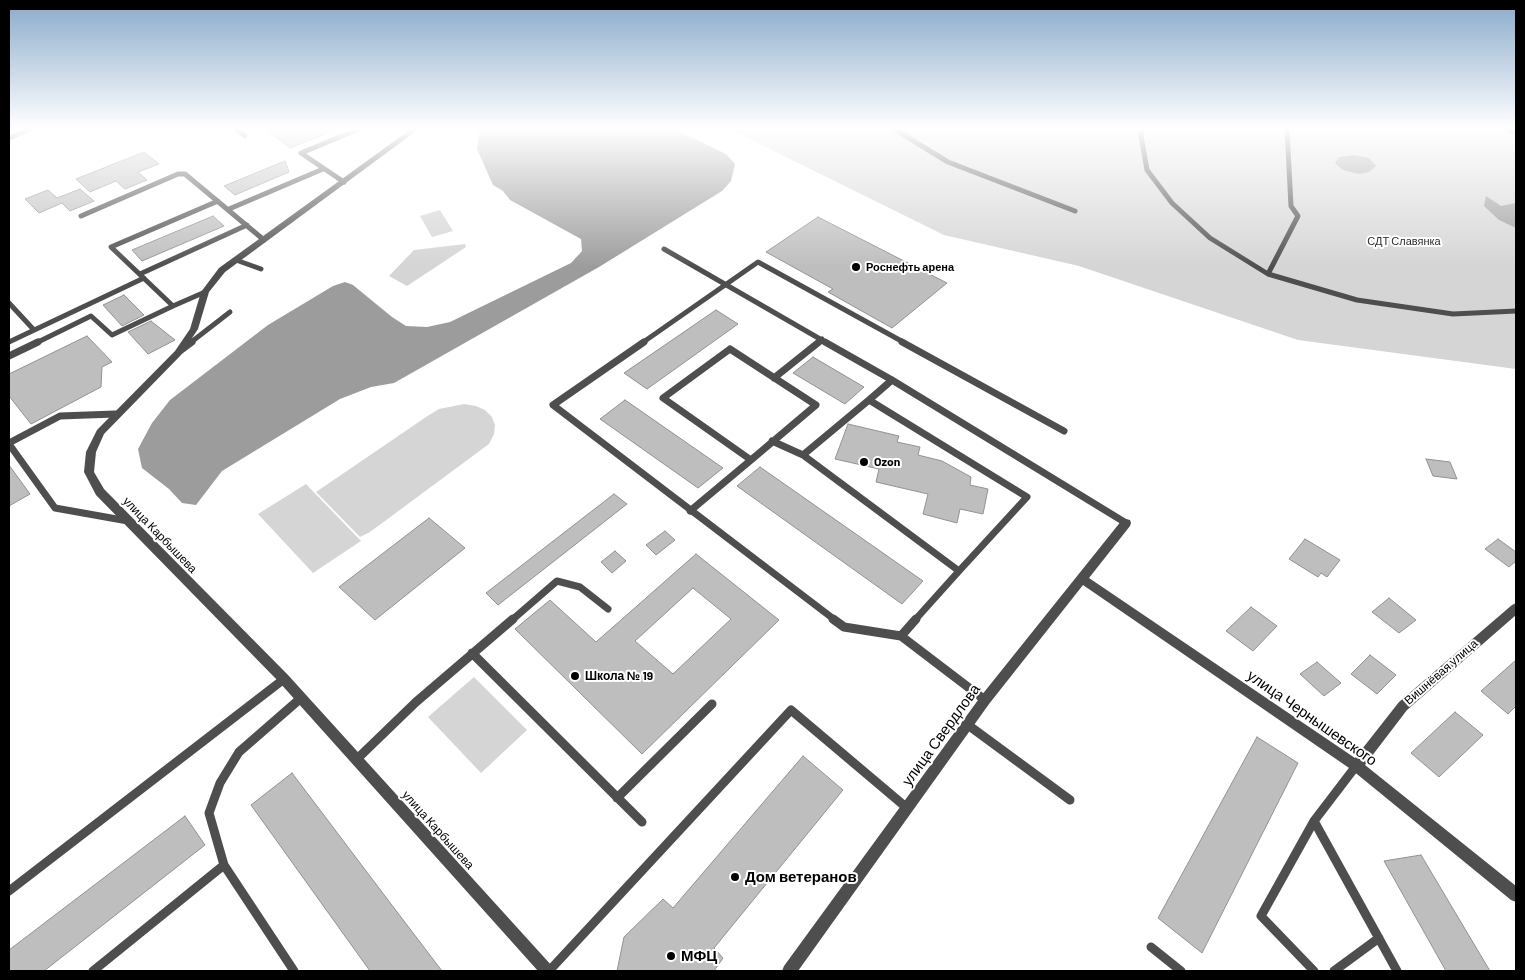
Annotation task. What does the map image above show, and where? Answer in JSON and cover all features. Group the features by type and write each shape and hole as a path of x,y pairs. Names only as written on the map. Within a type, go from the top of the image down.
{"street":[{"name":"улица Карбышева","path":"354,175 222,270 205,292 194,329 178,353 115,414 100,432 91,452 89,472 100,492 284,679 548,971"},
{"name":"улица Свердлова","path":"789,971 986,700 1126,523"},
{"name":"улица Чернышевского","path":"1082,579 1356,766 1516,895"},
{"name":"Вишнёвая улица","path":"1356,766 1403,706 1516,608"}],"lane":[{"path":"81,216 176,175"},
{"path":"186,175 264,240"},
{"path":"229,209 308,175"},
{"path":"333,175 344,182"},
{"path":"981,175 1075,211"},
{"path":"1150,175 1172,204 1210,238 1268,274 1357,300 1453,314 1516,311"},
{"path":"1268,274 1298,216 1292,206 1289,175"},
{"path":"172,306 111,247 218,201"},
{"path":"9,342 247,225"},
{"path":"664,249 892,380 1126,523"},
{"path":"236,260 262,269"},
{"path":"986,700 902,636 844,627 690,511 554,405 758,262 1064,431"},
{"path":"9,356 91,316 112,335 205,292"},
{"path":"9,303 34,330"},
{"path":"178,353 230,312"},
{"path":"774,378 822,339"},
{"path":"690,511 751,460 816,404 730,349 663,398 751,460"},
{"path":"803,455 892,380"},
{"path":"869,400 1027,497 902,636"},
{"path":"115,414 60,416 9,443 55,508 128,521"},
{"path":"772,441 803,455 959,572"},
{"path":"357,759 416,702 557,581 580,586 608,609"},
{"path":"472,653 642,822"},
{"path":"9,891 284,679"},
{"path":"294,971 224,865 210,813 220,783 239,752 301,698"},
{"path":"617,798 712,704"},
{"path":"548,971 791,710 907,808"},
{"path":"968,725 1070,800"},
{"path":"1314,971 1261,916 1314,822 1356,766"},
{"path":"1314,822 1397,971"},
{"path":"93,971 224,865"},
{"path":"1334,971 1379,938"},
{"path":"1151,947 1181,971"}],"green space":[{"name":"СДТ Славянка","path":"822,175 1516,175 1516,369 1298,340 1079,266 944,235"},
{"path":"440,210 453,231 432,237 420,216"},
{"path":"465,244 466,247 407,286 389,276 414,250"},
{"path":"464,404 485,410 492,417 495,425 494,434 489,444 370,532 360,537 316,492 439,409"},
{"path":"306,484 361,541 313,573 258,514"},
{"path":"474,677 527,730 481,773 428,717"}],"shaded area":[{"path":"488,175 732,175 731,181 722,191 599,267 394,383 371,387 340,399 222,471 196,505 182,503 169,489 142,468 138,449 152,423 170,400 268,325 333,286 345,282 353,285 406,326 427,327 450,322 571,263 582,251 581,239 510,200 503,191 493,185"},
{"path":"1486,196 1501,206 1516,203 1516,228 1499,220 1484,206"}],"building":[{"path":"87,175 141,175 147,180 125,189 116,181 90,192 76,179"},
{"path":"251,175 283,175 235,195 224,186"},
{"path":"80,189 94,201 70,211 62,203 39,213 25,199 48,190 57,198"},
{"path":"213,216 224,226 142,261 132,250"},
{"name":"Роснефть арена","path":"818,217 947,283 892,328 828,292 833,289 766,252"},
{"path":"124,295 144,315 122,326 103,305"},
{"path":"716,310 738,324 647,389 624,373"},
{"path":"151,321 175,340 148,354 128,332"},
{"path":"87,336 112,362 102,367 101,387 31,424 9,396 9,374"},
{"path":"813,357 864,387 845,404 793,373"},
{"path":"625,400 723,468 698,488 600,419"},
{"path":"848,424 899,436 897,442 920,447 918,455 942,461 971,477 970,485 988,489 983,514 960,509 957,523 923,514 928,494 876,482 879,469 835,459"},
{"path":"1426,459 1450,462 1457,479 1433,476"},
{"path":"9,465 30,494 9,506"},
{"path":"760,467 923,581 902,604 737,486"},
{"path":"614,494 627,504 498,605 486,593"},
{"path":"429,518 465,548 375,620 339,587"},
{"path":"665,531 675,540 656,555 646,545"},
{"path":"1305,539 1340,560 1327,577 1321,573 1318,577 1289,559"},
{"path":"1498,539 1516,552 1516,561 1509,567 1485,549"},
{"path":"615,551 626,561 612,573 601,562"},
{"path":"696,554 779,620 642,754 515,629 550,600 596,642","holes":["693,588 731,619 673,674 635,641"]},
{"path":"1389,598 1416,620 1399,633 1372,612"},
{"path":"1251,607 1277,626 1253,651 1226,631"},
{"path":"1370,655 1396,675 1377,694 1351,674"},
{"path":"1516,660 1516,706 1508,714 1481,691"},
{"path":"1317,662 1341,683 1324,696 1300,674"},
{"path":"1455,712 1483,735 1439,777 1411,753"},
{"path":"1257,737 1298,763 1202,953 1158,918"},
{"path":"803,756 843,790 714,948 723,958 714,971 617,971 624,937 663,899 673,908"},
{"path":"292,773 442,971 370,971 251,805"},
{"path":"185,816 205,845 44,971 9,971 9,950"},
{"path":"1421,855 1490,971 1446,971 1384,861"}],"place":[{"name":"Роснефть арена","path":"856,267"},
{"name":"Ozon","path":"864,462"},
{"name":"Школа № 19","path":"575,676"},
{"name":"Дом ветеранов","path":"735,877"},
{"name":"МФЦ","path":"671,956"}]}
